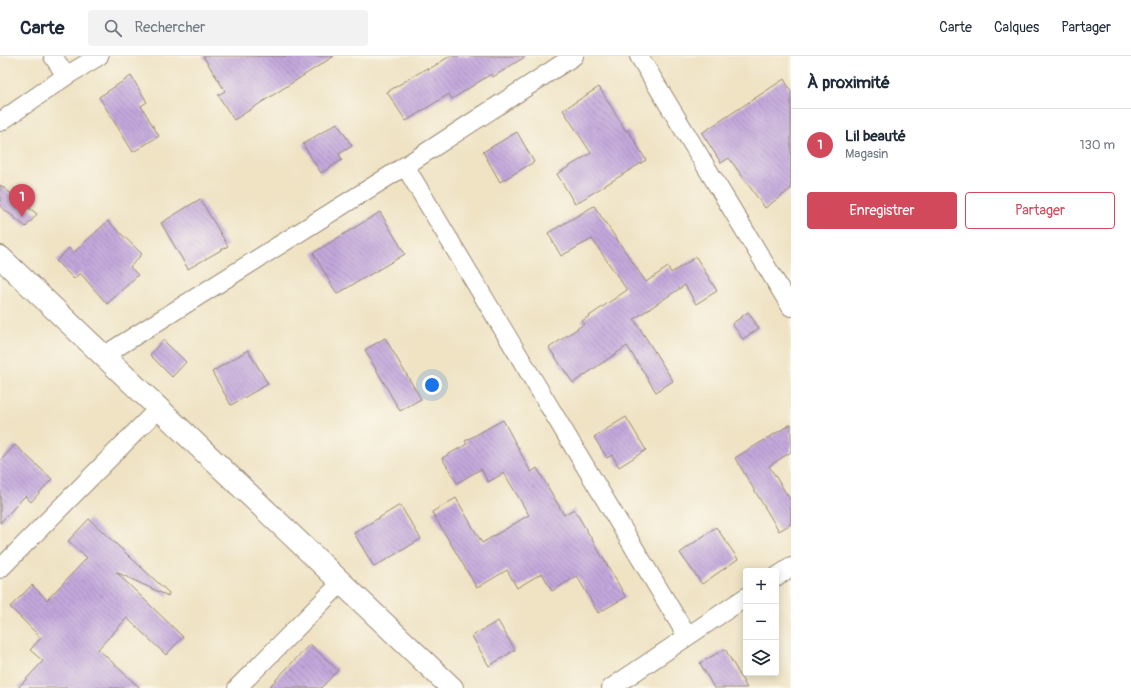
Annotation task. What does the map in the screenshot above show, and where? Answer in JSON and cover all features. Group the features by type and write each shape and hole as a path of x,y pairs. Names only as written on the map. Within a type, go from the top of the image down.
{"street":[{"path":"53,56 66,76"},
{"path":"0,122 66,76 99,56"},
{"path":"103,356 405,166 574,56"},
{"path":"639,56 791,307"},
{"path":"405,166 687,636"},
{"path":"0,257 452,688"},
{"path":"0,569 159,408"},
{"path":"779,575 791,567"},
{"path":"237,688 341,583"},
{"path":"611,688 743,599"}],"building":[{"path":"203,56 334,56 234,120 218,95 225,91"},
{"path":"450,56 526,56 493,77 491,74 452,99 449,94 406,121 387,92 427,68 428,70"},
{"path":"131,76 147,102 141,106 159,136 133,152 99,97"},
{"path":"784,79 791,91 791,189 765,208 729,158 721,163 702,133"},
{"path":"599,87 646,160 575,204 557,174 591,153 563,110"},
{"path":"337,123 352,146 339,154 342,160 321,173 303,144"},
{"path":"517,132 534,162 500,182 483,152"},
{"path":"0,185 37,214 26,227 0,206"},
{"path":"200,199 228,246 188,269 161,223"},
{"path":"594,206 646,282 668,267 671,273 696,257 717,291 696,304 685,285 634,319 673,381 656,392 627,346 573,383 549,348 584,324 582,321 627,290 592,239 561,256 548,233"},
{"path":"380,212 405,254 337,294 313,253"},
{"path":"108,221 142,254 130,267 138,275 107,304 80,273 74,279 56,261 69,248 73,253"},
{"path":"748,312 759,328 743,339 732,324"},
{"path":"385,338 421,399 400,411 365,350"},
{"path":"163,340 186,362 172,377 150,355"},
{"path":"248,350 268,384 231,405 212,372"},
{"path":"626,417 646,450 619,467 612,455 607,458 594,437"},
{"path":"503,420 531,472 537,468 564,515 574,509 626,597 598,613 577,576 552,591 542,573 517,588 507,570 477,588 432,512 456,498 482,543 529,515 504,473 488,482 481,469 457,483 442,458 467,444 465,441"},
{"path":"791,424 791,452 769,466 791,501 791,524 779,531 735,458"},
{"path":"15,445 52,479 31,502 25,496 0,523 0,461"},
{"path":"400,505 421,539 374,567 354,533"},
{"path":"89,519 169,593 168,596 116,572 183,637 166,655 127,618 98,649 140,688 18,688 43,661 30,650 41,638 10,607 32,585 47,600 87,558 68,541"},
{"path":"716,527 738,559 702,584 680,553"},
{"path":"498,621 515,650 489,666 472,636"},
{"path":"310,644 338,670 321,688 268,688"},
{"path":"725,649 747,688 714,688 700,663"}],"place":[{"name":"Lil beauté","path":"22,217"}]}
